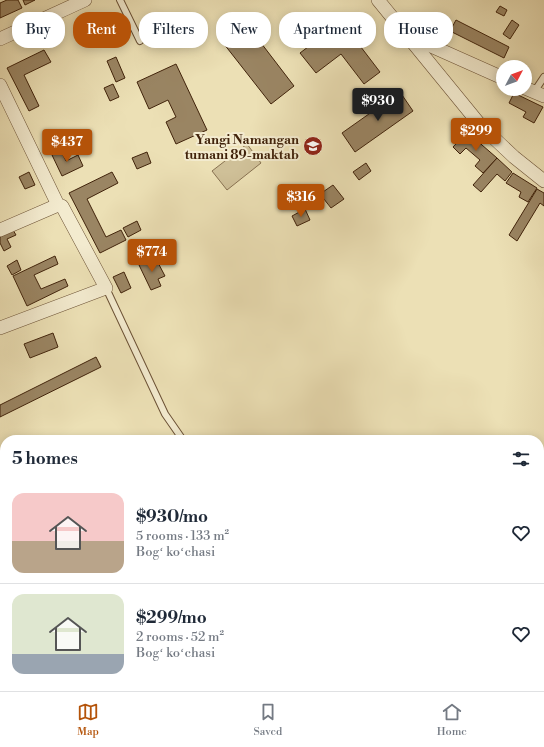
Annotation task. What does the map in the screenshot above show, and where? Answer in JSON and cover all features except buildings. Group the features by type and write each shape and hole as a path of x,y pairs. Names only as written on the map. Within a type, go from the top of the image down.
{"street":[{"path":"0,39 85,0"},
{"path":"378,0 388,12"},
{"path":"417,48 481,126 514,158 544,180"},
{"path":"434,48 496,75"},
{"path":"0,85 58,205 62,206 106,288 0,328"},
{"path":"0,230 58,205"}],"lane":[{"path":"120,0 139,39"},
{"path":"534,92 544,77"},
{"path":"106,288 165,414 180,435"}],"shaded area":[{"path":"247,144 261,163 227,190 212,171"}],"place":[{"name":"Yangi Namangan tumani 89-maktab","path":"313,146"}]}
